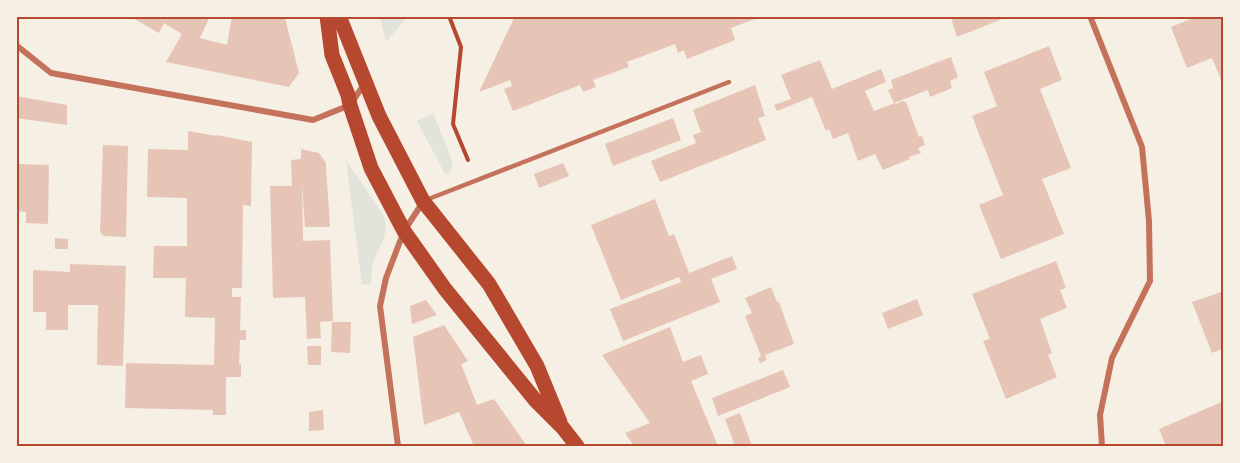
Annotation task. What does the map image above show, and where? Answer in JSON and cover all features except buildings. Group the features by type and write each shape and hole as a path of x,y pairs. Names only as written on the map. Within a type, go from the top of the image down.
{"main road":[{"path":"327,16 332,56 348,95 371,168 404,231 445,289 576,447"},
{"path":"339,16 379,116 423,201 489,284 537,366 562,428"}],"street":[{"path":"1090,16 1142,147 1149,221 1150,281 1112,358 1100,416 1102,447"},
{"path":"16,45 51,73 313,120 350,105 365,82"},
{"path":"398,447 380,306 386,278 404,231 423,201"}],"lane":[{"path":"423,201 729,82"}],"path":[{"path":"449,16 461,47 453,124 476,180"}],"shaded area":[{"path":"380,16 407,16 407,17 386,42"},
{"path":"433,113 451,158 453,167 448,174 445,174 417,121"},
{"path":"346,160 383,214 385,221 385,233 373,263 371,284 362,285"}]}
